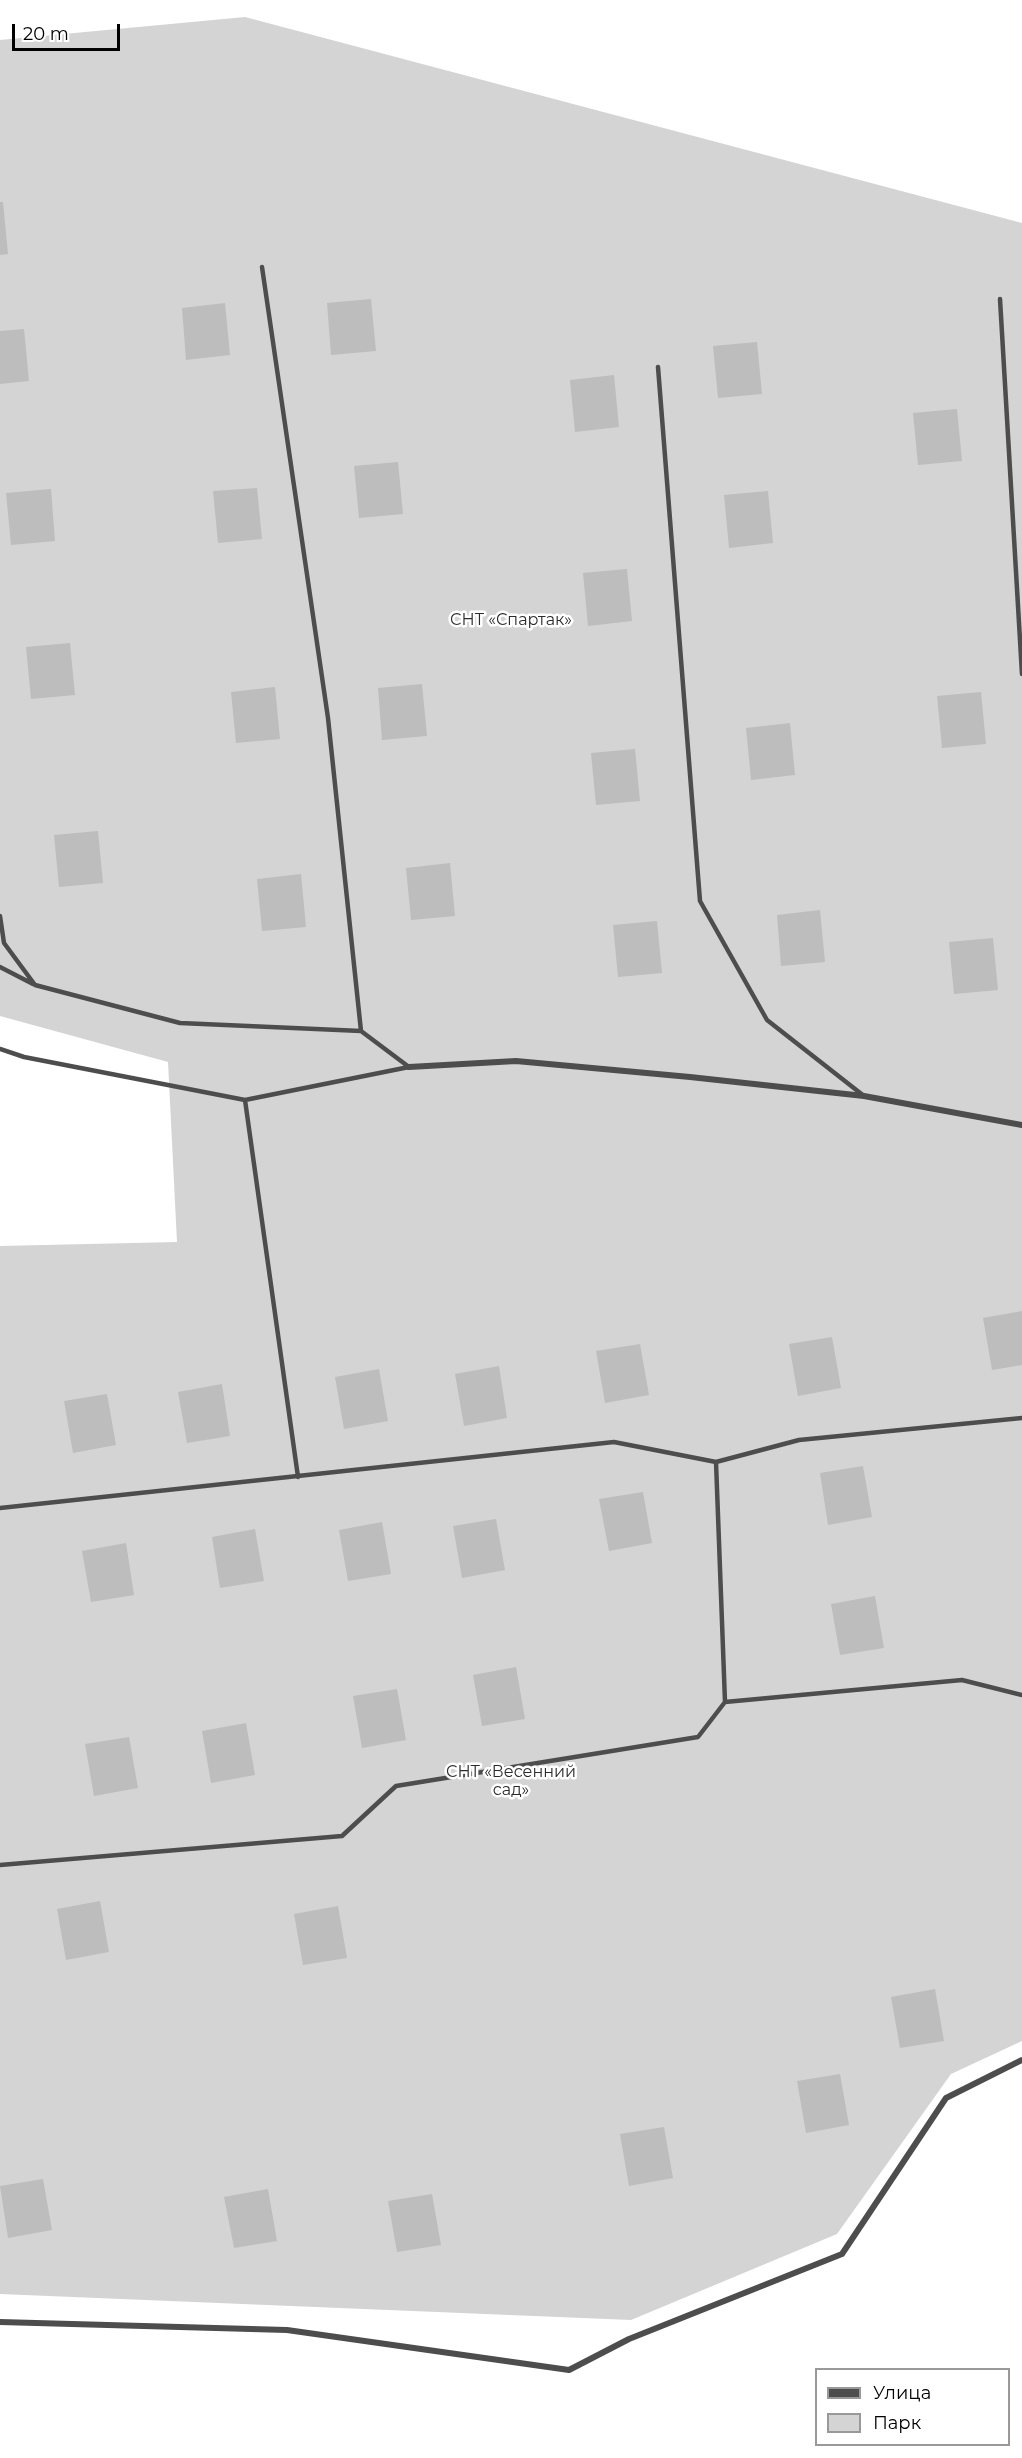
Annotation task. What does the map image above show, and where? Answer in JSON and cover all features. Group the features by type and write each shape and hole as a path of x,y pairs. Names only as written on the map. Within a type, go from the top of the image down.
{"street":[{"path":"409,1067 516,1061 864,1096 1022,1125"},
{"path":"0,2322 287,2330 569,2370 629,2339 842,2254 946,2098 1022,2060"}],"lane":[{"path":"262,267 328,718 361,1031"},
{"path":"1000,299 1022,674"},
{"path":"658,367 700,901 767,1020 864,1096"},
{"path":"0,916 4,943 35,985"},
{"path":"0,967 35,985 180,1023 361,1031 409,1067"},
{"path":"0,1049 24,1057 245,1100 409,1067"},
{"path":"245,1100 298,1477"},
{"path":"0,1508 614,1442 716,1462 799,1440 1022,1418"},
{"path":"0,1865 342,1836 396,1786 698,1737 725,1702 716,1462"},
{"path":"725,1702 962,1680 1022,1695"}],"green space":[{"path":"245,17 1022,223 1022,2041 951,2074 837,2234 631,2320 0,2294 0,1246 177,1242 168,1062 0,1016 0,40"}],"building":[{"path":"0,202 3,202 8,254 0,255"},
{"path":"371,299 376,351 331,355 327,303"},
{"path":"225,303 230,355 186,360 182,308"},
{"path":"24,329 29,381 0,384 0,331"},
{"path":"757,342 762,394 718,398 713,346"},
{"path":"614,375 619,427 575,432 570,380"},
{"path":"957,409 962,461 918,465 913,413"},
{"path":"398,462 403,514 359,518 354,466"},
{"path":"257,488 262,539 218,543 213,491"},
{"path":"51,489 55,541 11,545 6,493"},
{"path":"768,491 773,543 729,548 724,495"},
{"path":"627,569 632,621 588,626 583,573"},
{"path":"70,643 75,695 31,699 26,647"},
{"path":"422,684 427,736 382,740 378,688"},
{"path":"275,687 280,739 236,743 231,692"},
{"path":"981,692 986,744 942,748 937,696"},
{"path":"790,723 795,775 751,780 746,728"},
{"path":"635,749 640,801 596,805 591,753"},
{"path":"98,831 103,883 59,887 54,835"},
{"path":"450,863 455,916 411,920 406,868"},
{"path":"301,874 306,927 262,931 257,879"},
{"path":"820,910 825,962 781,966 777,915"},
{"path":"657,921 662,973 618,977 613,925"},
{"path":"993,938 998,990 954,994 949,942"},
{"path":"1022,1311 1022,1365 992,1370 983,1318"},
{"path":"832,1337 841,1388 798,1396 789,1344"},
{"path":"640,1344 649,1395 605,1403 596,1351"},
{"path":"499,1366 507,1418 464,1426 455,1374"},
{"path":"379,1369 388,1421 344,1429 335,1377"},
{"path":"222,1384 230,1436 187,1443 178,1392"},
{"path":"107,1394 116,1445 73,1453 64,1401"},
{"path":"863,1466 872,1517 828,1525 820,1473"},
{"path":"643,1492 652,1543 609,1551 599,1499"},
{"path":"496,1519 505,1570 462,1578 453,1526"},
{"path":"382,1522 391,1574 348,1581 339,1530"},
{"path":"255,1529 264,1581 220,1588 212,1537"},
{"path":"126,1543 134,1595 91,1602 82,1551"},
{"path":"875,1596 884,1648 840,1655 831,1604"},
{"path":"516,1667 525,1719 482,1726 473,1675"},
{"path":"397,1689 406,1740 362,1748 353,1696"},
{"path":"246,1723 255,1775 211,1783 202,1731"},
{"path":"129,1737 138,1788 94,1796 85,1744"},
{"path":"100,1901 109,1952 66,1960 57,1909"},
{"path":"338,1906 347,1958 303,1965 294,1914"},
{"path":"935,1989 944,2041 900,2048 891,1997"},
{"path":"840,2074 849,2125 806,2133 797,2081"},
{"path":"664,2127 673,2178 629,2186 620,2134"},
{"path":"43,2179 52,2230 8,2238 0,2186"},
{"path":"268,2189 277,2241 234,2248 224,2197"},
{"path":"432,2194 441,2245 397,2252 388,2201"}],"park label":[{"name":"СНТ «Спартак»","path":"511,620"},
{"name":"СНТ «Весенний сад»","path":"511,1781"}]}
